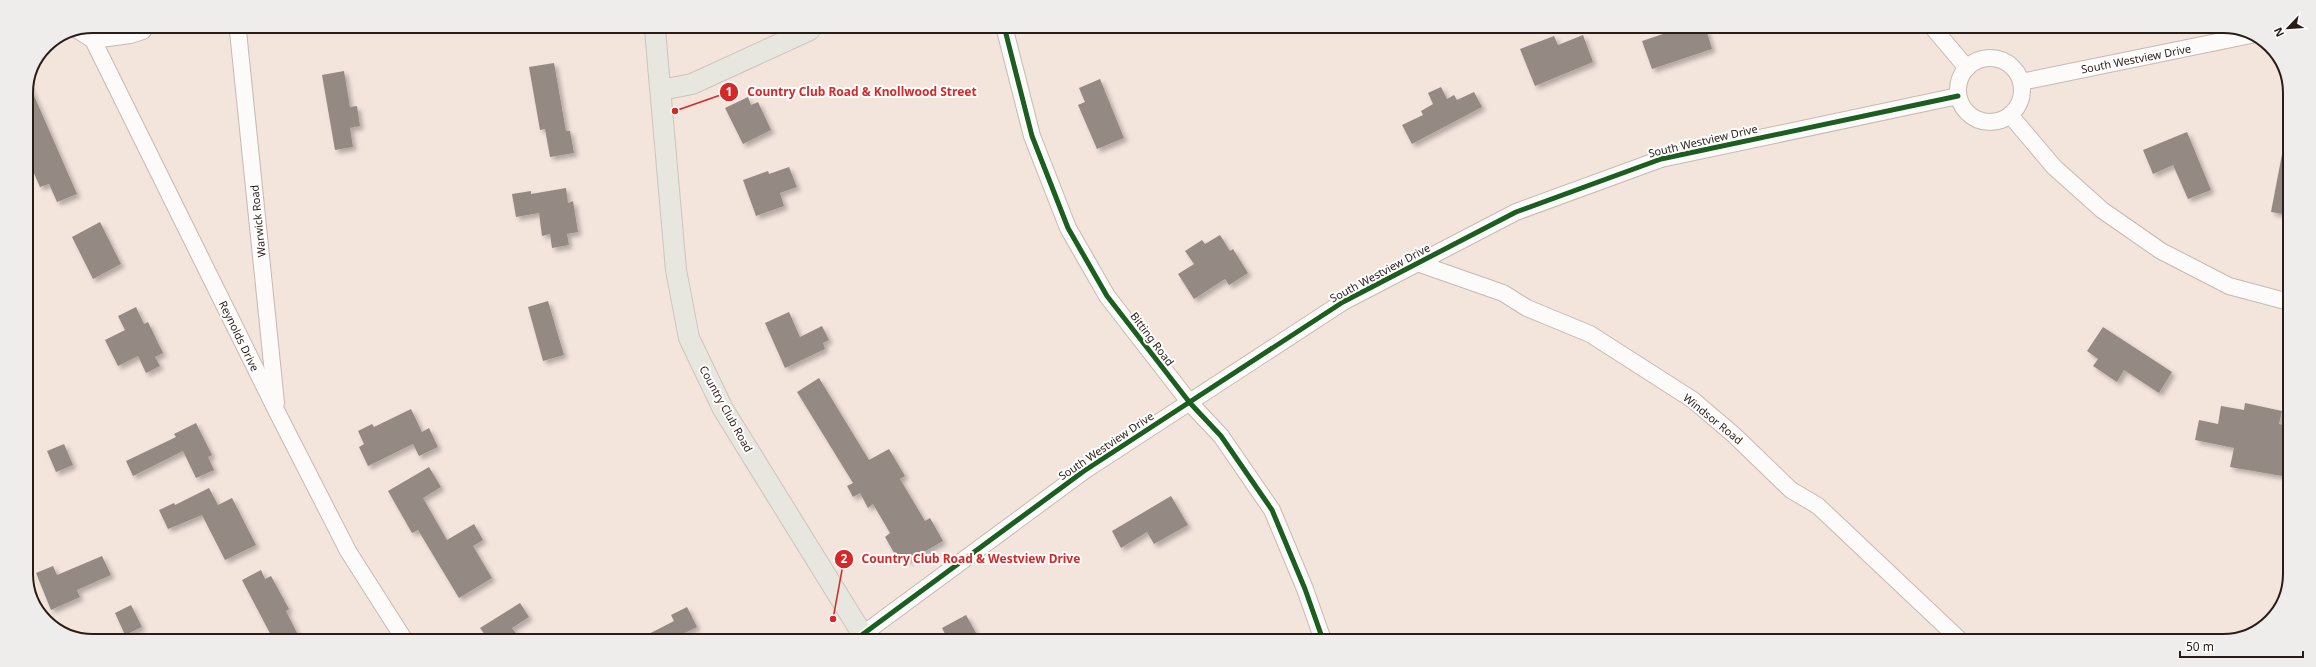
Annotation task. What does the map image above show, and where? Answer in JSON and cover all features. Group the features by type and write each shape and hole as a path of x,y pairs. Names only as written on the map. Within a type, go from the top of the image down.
{"main road":[{"name":"Country Club Road","path":"655,33 676,270 689,338 723,409 860,634"},
{"path":"661,90 692,84 803,33"}],"street":[{"path":"83,34 93,40 136,33"},
{"name":"Warwick Road","path":"238,33 276,412"},
{"name":"Bitting Road","path":"1006,33 1032,136 1068,228 1107,296 1190,403 1220,436 1272,510 1305,588 1321,634"},
{"path":"1937,33 1967,68"},
{"name":"South Westview Drive","path":"2021,82 2243,37"},
{"name":"Reynolds Drive","path":"93,40 276,412 348,551 401,634"},
{"path":"1996,58 2006,62 2014,69 2021,82 2021,99 2010,115 1999,121 1988,122 1978,120 1969,114 1962,106 1958,96 1958,85 1967,68 1980,60 1996,58"},
{"name":"South Westview Drive","path":"867,634 1084,471 1343,302 1420,264 1516,212 1661,159 1958,96"},
{"path":"2010,115 2054,167 2102,210 2161,251 2229,286 2283,300"},
{"name":"Windsor Road","path":"1420,264 1503,293 1527,308 1590,334 1693,400 1734,435 1791,490 1818,506 1954,634"}],"building":[{"path":"1666,33 1707,33 1712,49 1652,69 1642,41"},
{"path":"1583,35 1593,62 1535,86 1520,49 1554,36 1558,45"},
{"path":"554,63 566,131 570,131 574,153 550,157 545,129 540,130 529,67"},
{"path":"344,71 350,107 357,106 360,126 350,128 353,147 335,150 322,75"},
{"path":"1100,79 1124,138 1097,149 1078,105 1085,102 1079,88"},
{"path":"1441,87 1447,99 1454,95 1457,100 1474,92 1482,107 1412,144 1402,125 1423,115 1421,111 1433,104 1428,93"},
{"path":"33,93 77,194 57,202 49,184 40,187 33,171"},
{"path":"748,97 751,105 758,102 771,130 743,144 725,108"},
{"path":"2187,132 2211,190 2188,199 2173,165 2153,174 2143,150"},
{"path":"2283,149 2283,214 2271,212"},
{"path":"789,167 797,187 780,193 784,206 756,216 743,180 768,171 769,174"},
{"path":"566,188 568,203 573,201 578,232 567,234 569,245 552,248 550,234 542,236 539,213 516,217 512,194 531,191 531,194"},
{"path":"100,222 121,264 93,279 72,237"},
{"path":"1220,235 1230,251 1233,249 1248,273 1229,285 1225,279 1194,299 1178,274 1194,264 1185,251 1202,240 1205,244"},
{"path":"548,301 564,355 543,361 528,307"},
{"path":"136,307 144,324 148,322 163,353 155,357 160,366 146,373 138,356 118,366 105,340 125,330 118,316"},
{"path":"789,312 800,337 822,326 829,340 823,343 825,349 785,368 765,323"},
{"path":"2103,327 2172,372 2159,393 2124,370 2117,382 2093,366 2098,359 2087,351"},
{"path":"819,378 869,460 889,449 905,476 900,479 925,521 930,518 943,541 908,561 904,554 897,558 885,537 890,533 873,504 868,508 860,493 853,497 847,486 853,483 797,392"},
{"path":"2245,403 2282,411 2279,424 2283,425 2283,476 2230,467 2234,448 2195,440 2199,420 2218,424 2221,406 2244,410"},
{"path":"411,409 422,432 429,428 438,447 419,456 413,444 368,466 359,447 364,444 358,431 372,424 374,427"},
{"path":"196,423 212,455 208,457 214,470 196,478 183,451 133,476 126,461 176,437 174,434"},
{"path":"64,444 73,465 56,472 47,451"},
{"path":"429,467 441,487 423,498 447,540 474,524 483,540 473,546 492,578 459,598 418,530 412,533 388,491"},
{"path":"209,488 218,505 232,498 256,545 225,560 202,515 168,529 159,510 174,503 175,505"},
{"path":"1171,496 1188,525 1154,544 1147,532 1121,548 1112,531"},
{"path":"102,556 111,575 77,590 80,597 51,610 36,573 53,566 57,575"},
{"path":"261,570 265,579 271,576 289,609 286,611 298,634 270,634 242,580"},
{"path":"520,603 529,617 512,628 516,634 484,634 480,628"},
{"path":"131,605 142,627 125,634 115,613"},
{"path":"687,607 697,627 683,634 649,634 674,621 671,615"},
{"path":"966,615 977,634 945,634 942,628"}],"cycle path":[{"path":"1006,33 1032,136 1068,228 1107,296 1190,403 1221,436 1272,510 1305,589 1321,634"},
{"path":"863,634 1084,471 1343,302 1516,212 1661,159 1958,96"}],"place":[{"name":"Country Club Road & Knollwood Street","path":"675,111"},
{"name":"Country Club Road & Westview Drive","path":"833,619"}]}
